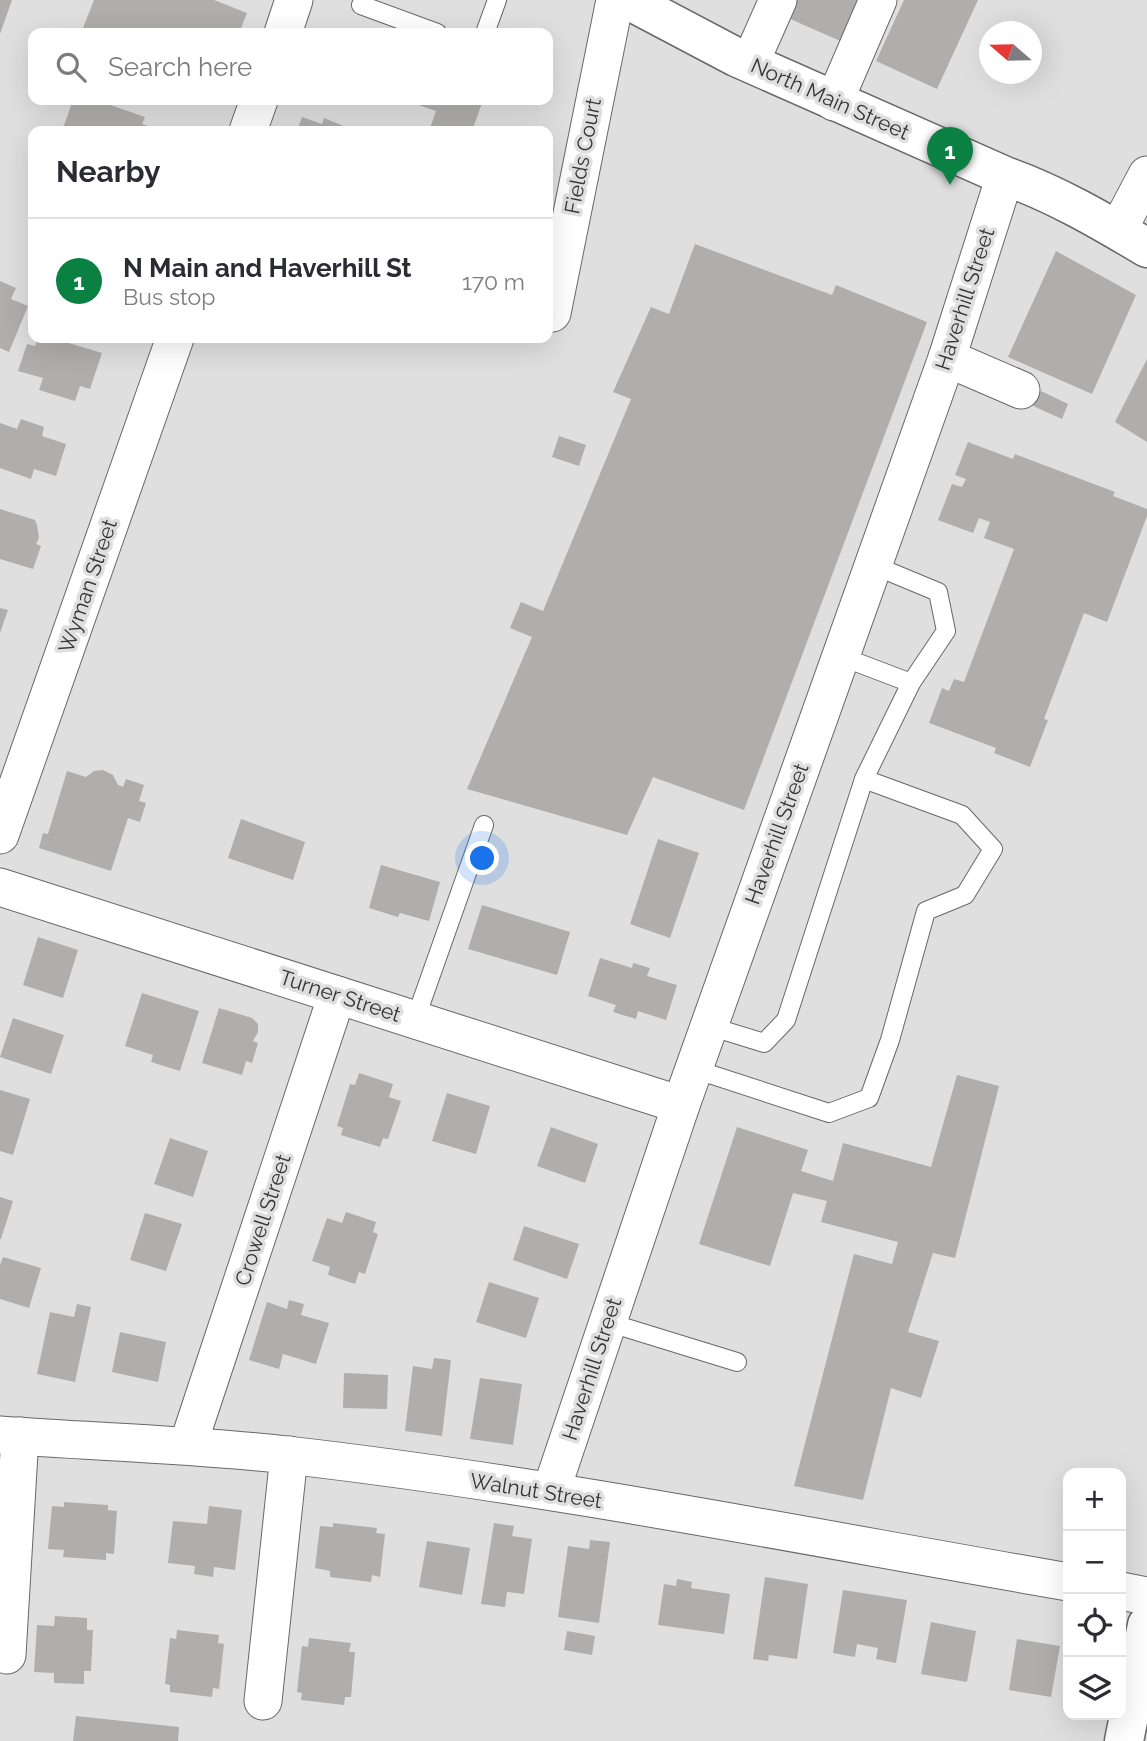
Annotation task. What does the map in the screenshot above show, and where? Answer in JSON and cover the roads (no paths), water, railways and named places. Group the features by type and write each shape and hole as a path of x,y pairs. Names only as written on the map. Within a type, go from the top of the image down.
{"main road":[{"name":"North Main Street","path":"628,0 750,63 834,102 1029,185 1132,239"},
{"path":"1124,1741 1147,1625"}],"street":[{"path":"285,28 294,0"},
{"name":"Fields Court","path":"553,308 615,0"},
{"path":"750,63 778,0"},
{"path":"834,102 878,0"},
{"path":"250,126 257,105"},
{"path":"1132,239 1147,175"},
{"name":"Haverhill Street","path":"551,1491 681,1105 947,358 1005,176"},
{"name":"Wyman Street","path":"0,835 173,343"},
{"path":"947,358 1021,390"},
{"name":"Turner Street","path":"0,887 681,1105"},
{"name":"Crowell Street","path":"188,1445 337,995"},
{"path":"7,1655 10,1436"},
{"name":"Walnut Street","path":"10,1436 188,1445 289,1455 551,1491 1063,1581"},
{"path":"263,1701 289,1455"},
{"path":"1126,1592 1147,1596"}],"lane":[{"path":"487,28 497,0"},
{"path":"361,5 423,28"},
{"path":"709,1026 764,1043 786,1020 864,779 911,683 946,631 938,592 873,565"},
{"path":"841,656 911,683"},
{"path":"694,1069 829,1113 869,1098 890,1040 926,911 965,895 993,849 962,816 864,779"},
{"path":"415,1020 484,825"},
{"path":"607,1322 737,1362"}],"place":[{"name":"N Main and Haverhill St","path":"950,185"}]}
